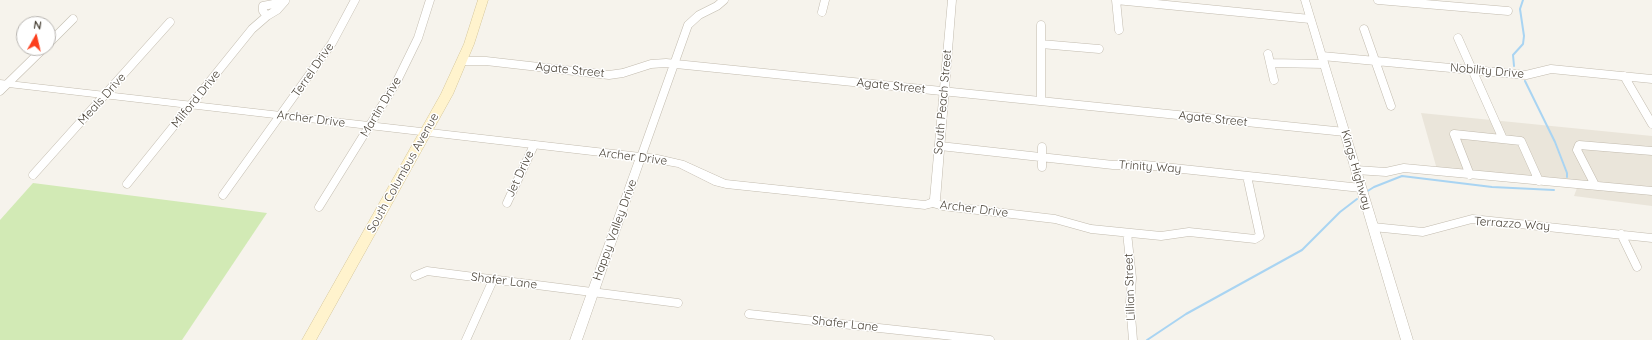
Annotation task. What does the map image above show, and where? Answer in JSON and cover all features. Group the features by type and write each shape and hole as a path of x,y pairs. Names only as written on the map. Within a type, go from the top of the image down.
{"main road":[{"name":"South Columbus Avenue","path":"309,340 447,94 462,61 483,0"}],"street":[{"name":"Terrel Drive","path":"223,195 332,43 356,0"},
{"name":"Martin Drive","path":"319,207 396,83 421,31 430,0"},
{"name":"Happy Valley Drive","path":"576,340 688,25 699,15 724,0"},
{"path":"822,12 825,0"},
{"name":"South Peach Street","path":"933,203 940,146 952,0"},
{"path":"1119,30 1116,0 1310,19"},
{"name":"Kings Highway","path":"1305,0 1407,340"},
{"path":"1378,0 1508,11"},
{"name":"Milford Drive","path":"127,184 252,29 267,16 263,11 263,6 284,1"},
{"path":"56,36 73,19"},
{"name":"Meals Drive","path":"33,175 170,22"},
{"path":"1040,25 1041,101"},
{"path":"1364,30 1391,106"},
{"path":"1458,38 1503,139"},
{"path":"1041,44 1099,49"},
{"path":"1268,54 1274,80"},
{"path":"2,86 35,56"},
{"name":"Nobility Drive","path":"1270,63 1323,60 1376,61 1526,75 1546,70 1559,70 1652,79"},
{"name":"Agate Street","path":"462,61 486,61 609,75 623,73 651,64 674,64 1345,132"},
{"path":"1624,76 1652,124"},
{"name":"Archer Drive","path":"2,86 191,105 658,159 680,164 726,184 918,205 933,203 943,206 1055,219 1090,229 1161,236 1189,232 1237,238 1259,238 1260,236 1247,176"},
{"path":"1470,174 1454,134 1521,141 1538,181"},
{"name":"Jet Drive","path":"507,203 534,145"},
{"path":"1595,185 1577,150 1579,145 1652,151"},
{"name":"Trinity Way","path":"940,146 1113,165 1145,165 1361,188"},
{"path":"1042,148 1042,167"},
{"path":"1356,170 1386,172 1404,168 1652,191"},
{"name":"Terrazzo Way","path":"1373,227 1424,232 1466,220 1490,220 1652,238"},
{"name":"Lillian Street","path":"1127,233 1132,278 1130,303 1133,340"},
{"path":"1621,234 1637,267"},
{"name":"Shafer Lane","path":"415,276 427,271 678,303"},
{"path":"466,340 493,280"},
{"name":"Shafer Lane","path":"749,314 990,340"}],"shaded area":[{"path":"1421,113 1652,136 1652,206 1574,196 1577,188 1438,173"}],"green space":[{"path":"33,183 267,213 182,340 0,340 0,220"}],"waterway":[{"path":"1514,66 1513,55 1523,44 1524,36 1520,9 1523,0"},
{"path":"1525,81 1555,142 1567,173 1567,177"},
{"path":"1366,192 1374,187 1402,176 1492,187 1554,190"},
{"path":"1147,340 1186,314 1302,250 1340,212 1357,199"}]}
